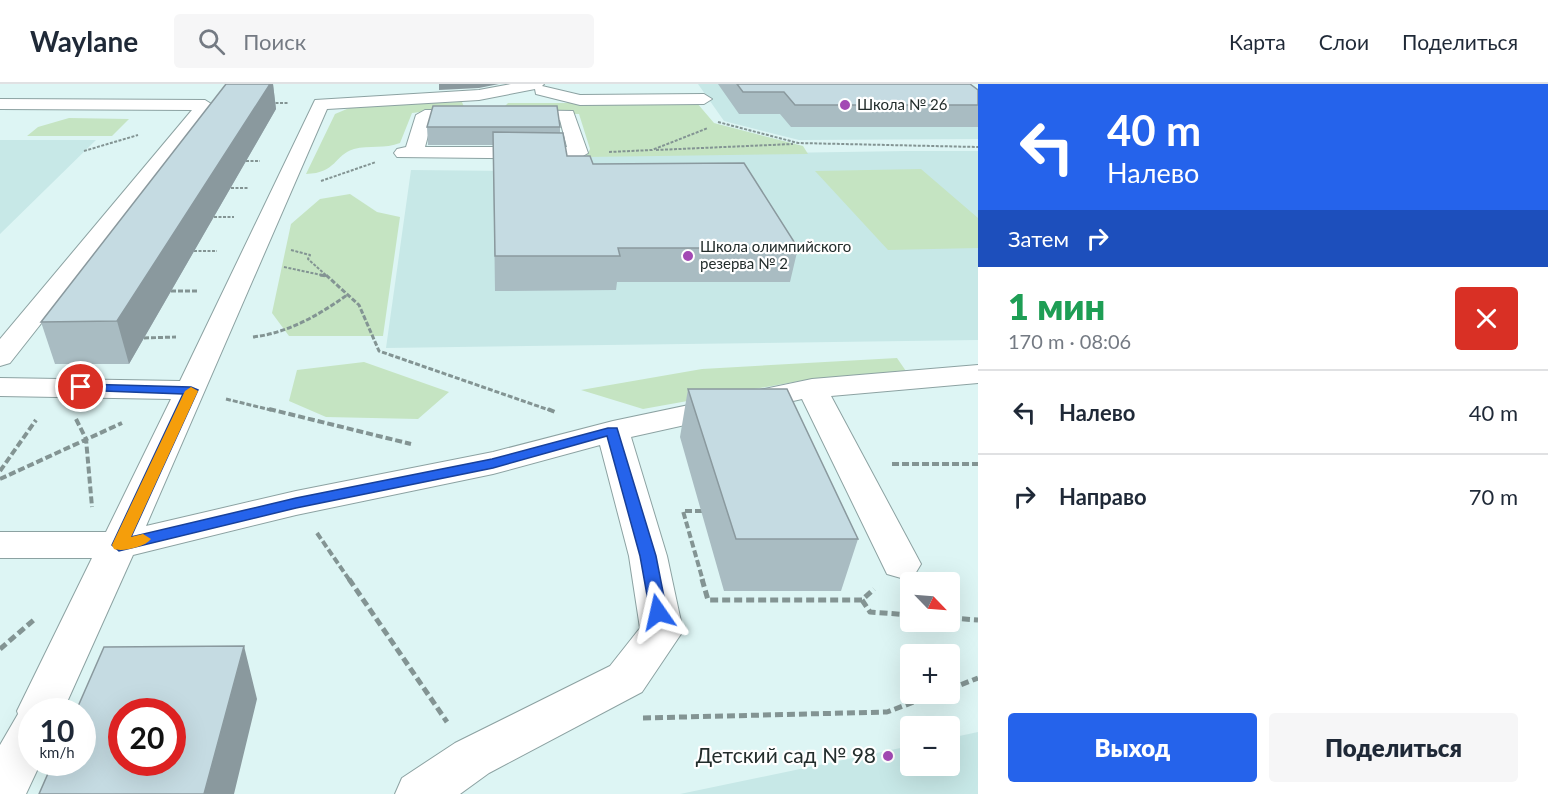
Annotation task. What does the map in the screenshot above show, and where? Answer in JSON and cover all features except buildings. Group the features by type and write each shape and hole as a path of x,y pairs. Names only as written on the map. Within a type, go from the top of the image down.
{"lane":[{"path":"0,357 221,84"},
{"path":"45,698 107,545 191,390 321,104 479,95 533,85 554,95 580,99 704,99"},
{"path":"479,95 482,115 425,115 409,153 578,153 567,115 493,115"},
{"path":"0,104 205,105"},
{"path":"0,545 107,545 296,503 493,463 613,431 812,388 978,374"},
{"path":"0,387 191,390"},
{"path":"812,388 901,564"},
{"path":"420,794 472,758 626,679 662,631 648,556 613,431"},
{"path":"1,794 18,758"}],"path":[{"path":"221,84 281,103"},
{"path":"704,99 716,120 721,123 798,143"},
{"path":"205,105 321,104"},
{"path":"652,150 721,123"},
{"path":"578,153 798,143 978,147"},
{"path":"280,195 409,153"},
{"path":"297,250 310,255 308,259 359,305 379,351 613,431"},
{"path":"292,267 327,276"},
{"path":"247,337 267,337 332,306 347,295"},
{"path":"0,471 59,387 86,439 107,545"},
{"path":"191,390 413,444"},
{"path":"0,479 128,420"},
{"path":"850,465 978,464"},
{"path":"296,503 472,758"},
{"path":"702,511 683,511 708,600 862,600 901,564"},
{"path":"862,600 870,612 900,614"},
{"path":"960,619 978,620"},
{"path":"960,685 978,678"},
{"path":"639,718 887,712 908,704"}],"shaded area":[{"name":"Школа № 26","path":"698,84 970,84 978,89 978,139 799,140 724,121"},
{"path":"0,140 96,140 0,234"},
{"name":"Школа олимпийского резерва № 2","path":"978,151 978,340 386,348 411,170 510,171 510,157"},
{"name":"Детский сад № 98","path":"978,732 978,794 680,794 900,748 900,776 960,776 960,736"}],"green space":[{"path":"462,102 464,107 412,113 400,143 354,149 342,155 324,171 306,174 335,114 354,106"},
{"path":"508,103 697,103 714,123 803,146 808,154 586,157 590,149 579,114 512,113 503,108"},
{"path":"69,118 129,119 112,136 27,136 38,127"},
{"path":"921,169 978,218 978,248 888,250 815,171"},
{"path":"350,194 377,212 400,217 383,336 289,336 272,313 291,224 320,199"},
{"path":"897,358 908,374 805,380 643,409 581,390 702,369"},
{"path":"364,362 449,392 418,419 326,417 289,401 297,370"}],"slow traffic":[{"path":"143,539 119,545 191,391"}],"place":[{"name":"Школа № 26","path":"845,105"},
{"name":"Школа олимпийского резерва № 2","path":"688,256"},
{"name":"Детский сад № 98","path":"888,756"}],"route":[{"path":"81,387 191,390 119,545 296,503 493,463 613,431 648,556 658,612"}]}
